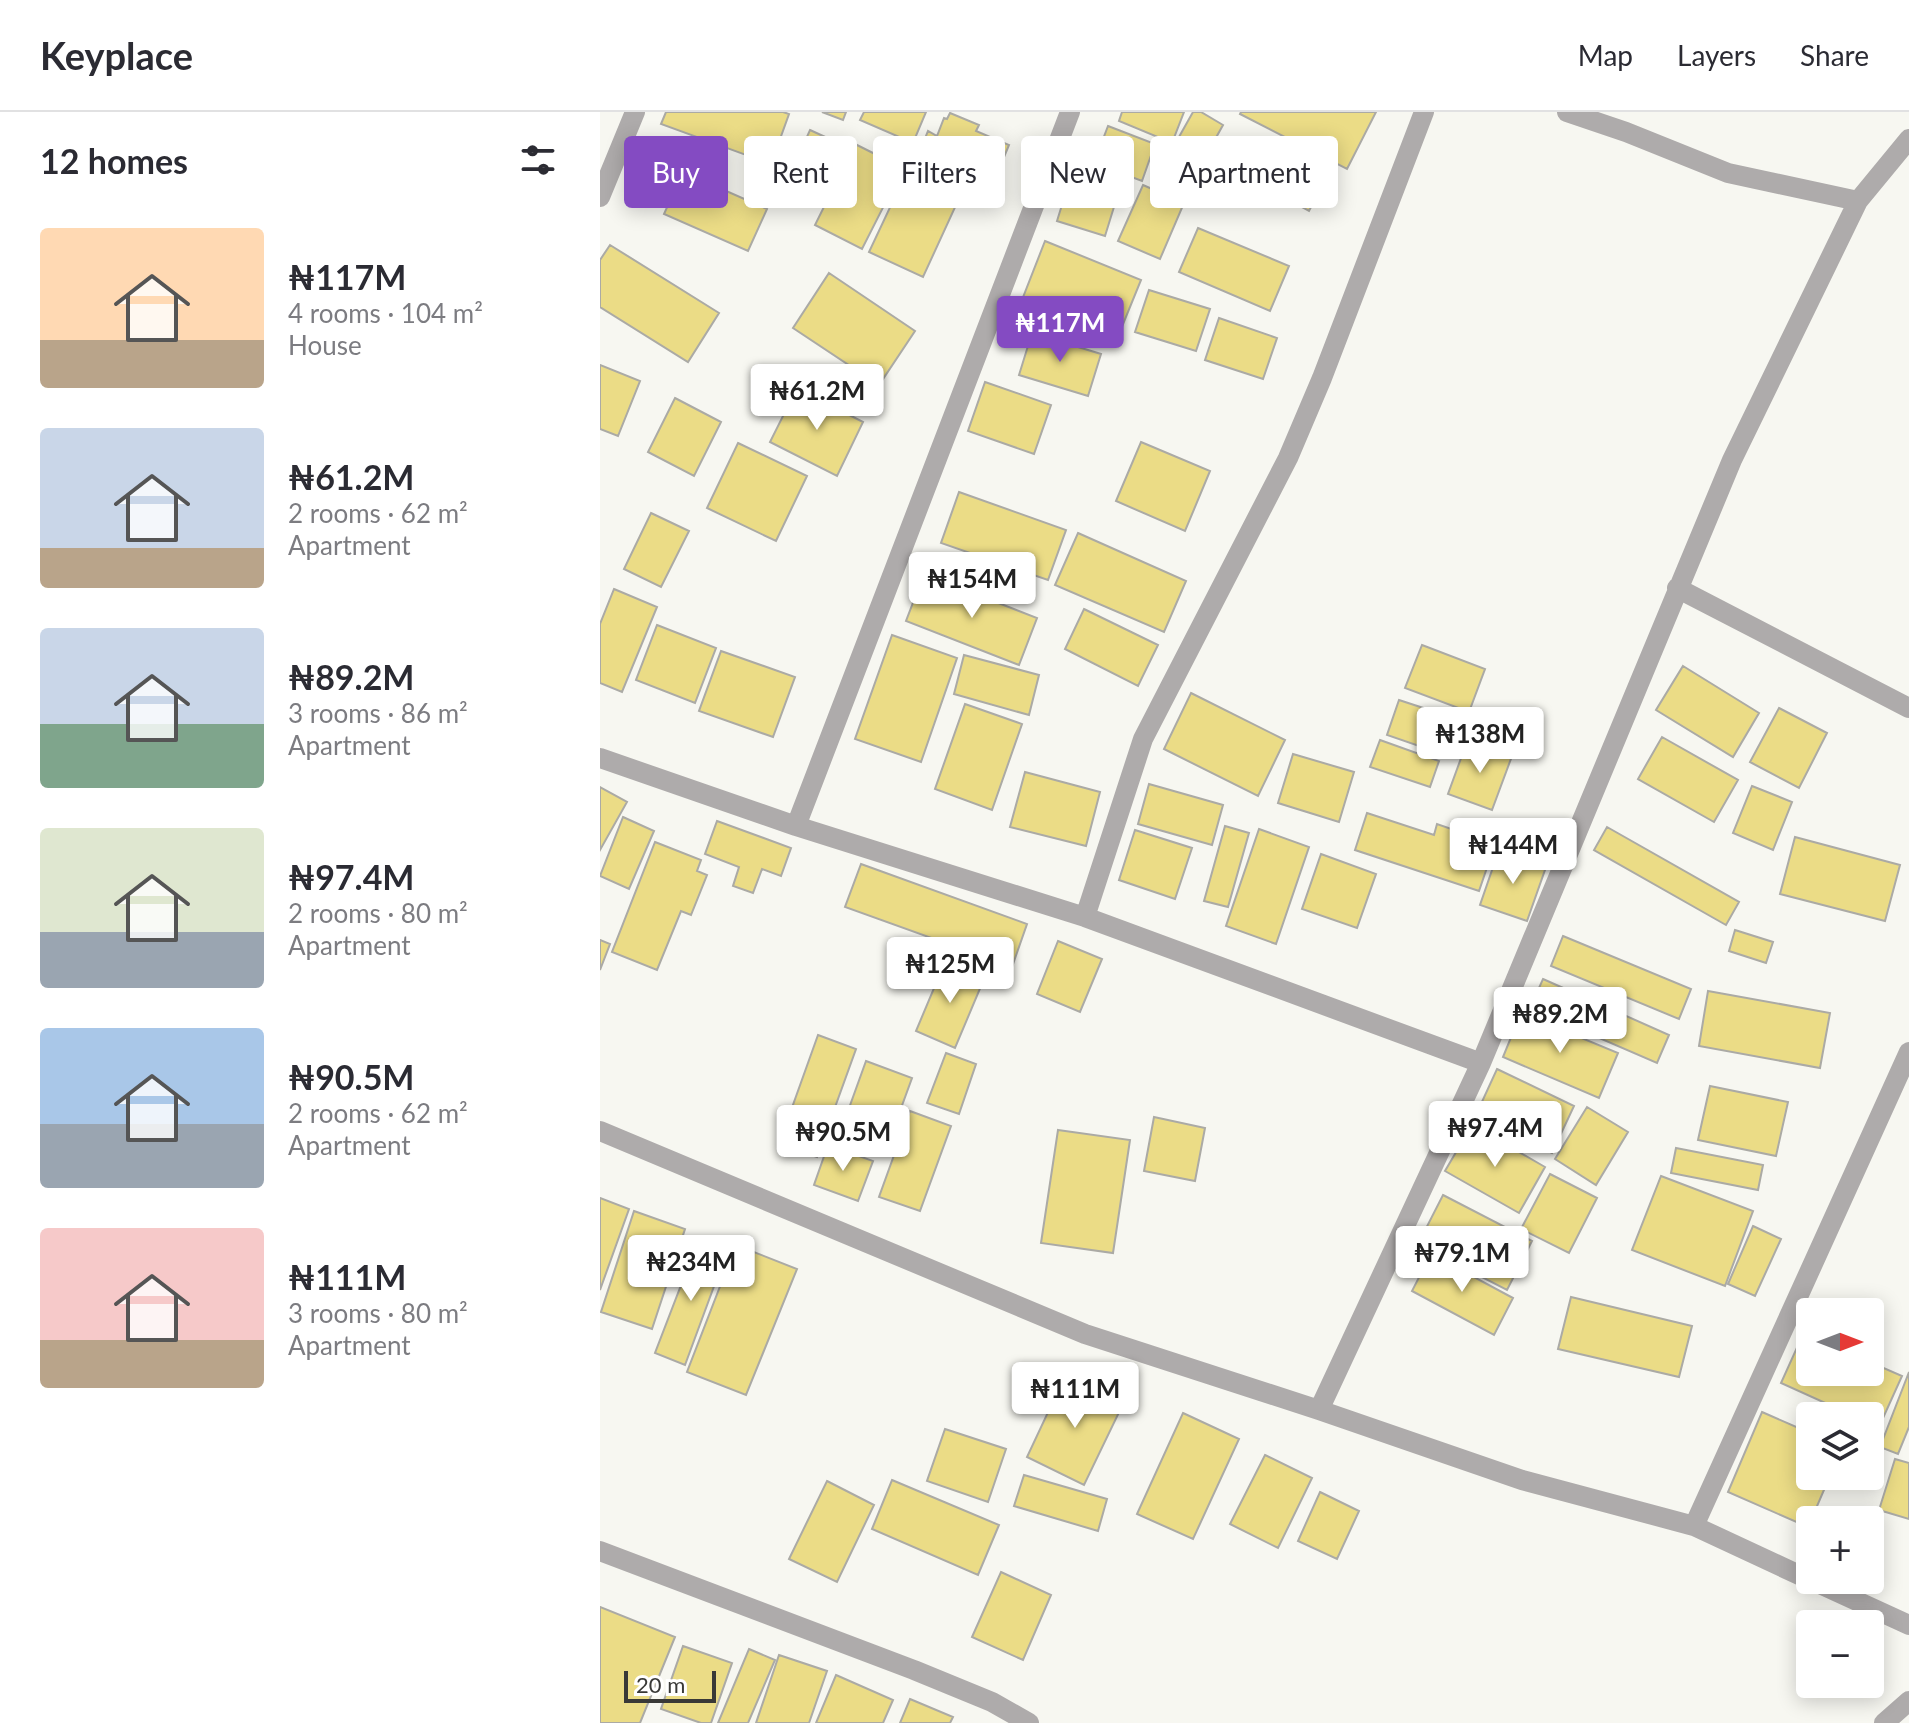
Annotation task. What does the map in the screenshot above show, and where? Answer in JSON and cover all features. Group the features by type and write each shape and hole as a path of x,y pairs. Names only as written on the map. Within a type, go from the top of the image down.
{"street":[{"path":"600,197 635,112"},
{"path":"796,826 1070,112"},
{"path":"1085,917 1143,739 1288,458 1424,112"},
{"path":"1567,112 1728,173 1858,201"},
{"path":"1319,1410 1481,1063 1732,460 1858,201 1909,139"},
{"path":"1677,588 1909,708"},
{"path":"600,758 796,826 1085,917 1481,1063"},
{"path":"1694,1526 1909,1052"},
{"path":"600,1131 1085,1334 1522,1480 1694,1526 1796,1573"},
{"path":"600,1551 914,1670 992,1702 1029,1723"},
{"path":"1841,1594 1909,1625"},
{"path":"1884,1723 1909,1701"}],"building":[{"path":"666,112 789,114 781,136 744,136 744,154 728,148 728,136 694,136 661,124"},
{"path":"822,112 846,112 843,120"},
{"path":"864,112 926,112 916,136 897,136 860,120"},
{"path":"1122,112 1184,112 1175,136 1155,136 1119,121"},
{"path":"1193,112 1201,112 1223,125 1217,136 1180,136"},
{"path":"1376,112 1347,169 1338,164 1338,136 1283,136 1240,114"},
{"path":"950,113 979,125 976,131 988,136 937,136 944,118 947,119"},
{"path":"1108,126 1150,142 1150,158 1142,181 1134,178 1134,136 1104,136"},
{"path":"810,130 823,136 807,136"},
{"path":"857,145 873,153 873,208 883,208 862,249 815,225 823,208 857,208"},
{"path":"1143,185 1150,188 1150,208 1182,208 1160,259 1118,241"},
{"path":"728,192 744,199 744,208 767,209 748,251 664,214 667,208 728,208"},
{"path":"890,208 955,208 923,277 869,252"},
{"path":"1061,208 1114,208 1105,236 1057,221"},
{"path":"1198,228 1289,266 1270,311 1179,272"},
{"path":"1045,241 1141,280 1117,339 1022,300"},
{"path":"610,245 719,313 688,362 600,307 600,260"},
{"path":"829,273 915,331 879,385 793,328"},
{"path":"1149,290 1210,309 1196,351 1135,332"},
{"path":"1219,318 1277,338 1263,379 1205,360"},
{"path":"1032,333 1101,354 1088,396 1019,375"},
{"path":"600,365 640,381 618,436 600,429"},
{"path":"985,382 1051,405 1034,454 968,431"},
{"path":"797,388 863,422 837,476 770,442"},
{"path":"675,398 721,422 694,476 648,452"},
{"path":"1141,442 1210,471 1185,531 1116,501"},
{"path":"738,443 807,476 776,541 707,508"},
{"path":"959,492 1066,530 1048,580 941,543"},
{"path":"651,513 689,531 661,587 624,569"},
{"path":"1078,533 1186,581 1164,632 1055,585"},
{"path":"924,574 1037,618 1019,665 906,621"},
{"path":"614,589 657,607 622,692 600,683 600,624"},
{"path":"1084,609 1158,645 1138,686 1065,649"},
{"path":"657,625 716,648 695,703 636,680"},
{"path":"892,635 957,658 921,762 855,739"},
{"path":"1422,645 1485,669 1469,712 1405,688"},
{"path":"721,651 795,677 773,737 699,711"},
{"path":"964,655 1039,675 1029,715 954,694"},
{"path":"1683,666 1759,713 1733,757 1656,710"},
{"path":"1191,693 1285,740 1258,796 1164,749"},
{"path":"1399,700 1463,721 1451,757 1387,735"},
{"path":"965,704 1022,724 992,810 935,789"},
{"path":"1779,708 1827,733 1799,788 1750,762"},
{"path":"1662,737 1738,780 1714,822 1638,779"},
{"path":"1468,739 1512,756 1492,810 1448,794"},
{"path":"1380,740 1439,761 1430,787 1370,767"},
{"path":"1293,754 1354,772 1339,822 1278,803"},
{"path":"1025,772 1100,792 1086,846 1010,827"},
{"path":"1149,784 1223,805 1212,845 1138,824"},
{"path":"1752,786 1792,802 1773,850 1733,833"},
{"path":"600,787 627,802 600,850"},
{"path":"1367,813 1434,835 1437,824 1495,844 1479,891 1355,850"},
{"path":"623,817 654,831 629,889 600,876"},
{"path":"717,821 791,848 781,876 762,869 753,893 733,886 739,867 705,854"},
{"path":"1225,826 1249,833 1228,907 1204,901"},
{"path":"1607,827 1739,902 1726,925 1594,850"},
{"path":"1259,829 1309,847 1276,944 1226,926"},
{"path":"1135,830 1192,848 1175,899 1119,880"},
{"path":"1795,837 1900,865 1885,921 1780,894"},
{"path":"655,842 701,860 697,871 707,875 691,915 681,911 657,970 612,952"},
{"path":"1499,850 1546,867 1527,921 1480,905"},
{"path":"1321,854 1376,874 1357,928 1302,909"},
{"path":"861,864 1027,924 1012,967 845,907"},
{"path":"1735,930 1773,942 1766,963 1729,951"},
{"path":"1563,936 1691,989 1679,1019 1551,966"},
{"path":"600,940 610,944 600,970"},
{"path":"1058,941 1102,959 1080,1012 1037,994"},
{"path":"945,962 984,979 955,1048 916,1031"},
{"path":"1543,979 1669,1035 1657,1063 1530,1008"},
{"path":"1708,991 1830,1013 1820,1068 1699,1046"},
{"path":"1521,1013 1618,1053 1599,1098 1503,1057"},
{"path":"818,1035 856,1049 817,1157 779,1144"},
{"path":"946,1053 976,1064 959,1114 927,1103"},
{"path":"866,1061 912,1078 885,1152 839,1136"},
{"path":"1497,1069 1574,1106 1552,1153 1475,1117"},
{"path":"1710,1086 1788,1102 1776,1156 1698,1140"},
{"path":"1587,1107 1628,1132 1596,1185 1555,1159"},
{"path":"910,1111 951,1126 920,1211 879,1197"},
{"path":"1154,1117 1205,1128 1195,1181 1144,1171"},
{"path":"1472,1125 1545,1167 1519,1213 1445,1171"},
{"path":"1058,1130 1130,1140 1113,1253 1041,1243"},
{"path":"828,1145 873,1161 858,1201 814,1185"},
{"path":"1676,1148 1763,1165 1758,1190 1671,1173"},
{"path":"1550,1174 1597,1198 1569,1253 1521,1229"},
{"path":"1661,1176 1753,1211 1725,1286 1632,1250"},
{"path":"1443,1195 1532,1241 1507,1290 1418,1244"},
{"path":"600,1198 629,1209 600,1290"},
{"path":"634,1211 685,1229 652,1329 601,1312"},
{"path":"1753,1226 1781,1239 1755,1296 1728,1284"},
{"path":"698,1241 727,1251 685,1365 655,1353"},
{"path":"736,1245 797,1269 746,1395 687,1372"},
{"path":"1431,1254 1513,1298 1494,1335 1412,1291"},
{"path":"1571,1297 1692,1326 1679,1377 1558,1349"},
{"path":"1796,1350 1796,1386 1884,1386 1884,1368 1902,1376 1884,1416 1884,1402 1823,1402 1781,1383"},
{"path":"1909,1372 1909,1427 1898,1454 1884,1449 1884,1437"},
{"path":"1065,1376 1123,1404 1084,1485 1027,1457"},
{"path":"1762,1412 1796,1427 1796,1490 1824,1490 1817,1506 1796,1506 1796,1522 1728,1492"},
{"path":"1183,1413 1239,1439 1193,1539 1137,1514"},
{"path":"945,1429 1006,1449 988,1502 927,1481"},
{"path":"1265,1455 1312,1478 1278,1548 1230,1524"},
{"path":"1895,1459 1909,1463 1909,1519 1884,1512 1884,1506 1880,1506"},
{"path":"1024,1475 1107,1499 1098,1531 1014,1506"},
{"path":"892,1480 999,1525 978,1575 872,1529"},
{"path":"827,1481 874,1505 837,1582 789,1559"},
{"path":"1320,1492 1359,1511 1337,1559 1298,1541"},
{"path":"1001,1572 1051,1595 1023,1660 972,1637"},
{"path":"600,1607 675,1637 640,1723 600,1723"},
{"path":"683,1646 732,1663 711,1723 701,1723 661,1709"},
{"path":"749,1649 775,1660 748,1723 718,1723"},
{"path":"779,1655 827,1671 809,1723 756,1723"},
{"path":"836,1675 893,1700 883,1723 816,1723"},
{"path":"910,1699 953,1717 950,1723 900,1723"}]}
